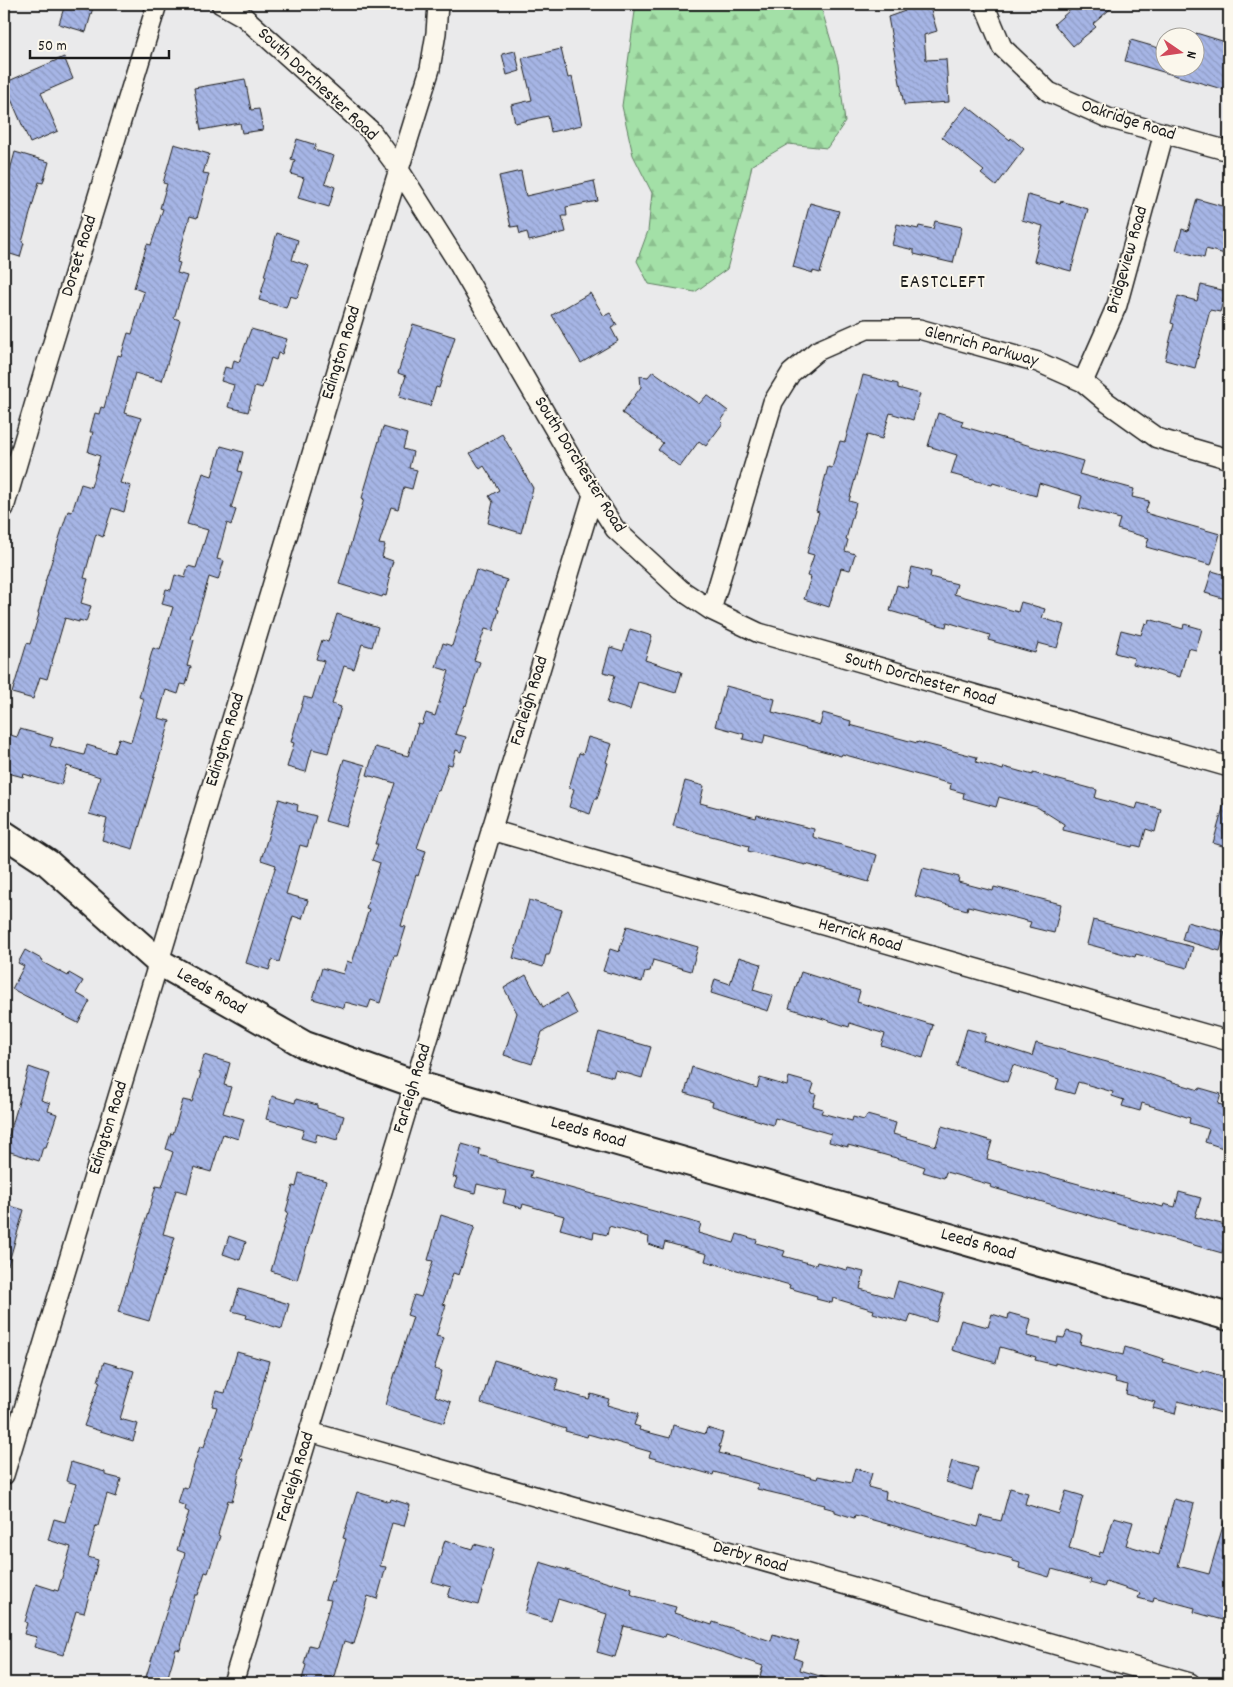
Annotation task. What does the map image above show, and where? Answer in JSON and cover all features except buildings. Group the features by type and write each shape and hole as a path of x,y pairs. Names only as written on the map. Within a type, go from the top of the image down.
{"street":[{"name":"Dorset Road","path":"4,508 157,4"},
{"name":"South Dorchester Road","path":"221,4 244,17 370,130 398,168 458,263 615,529 681,590 711,610 768,636 1229,767"},
{"name":"Edington Road","path":"4,1475 398,168 430,69 436,33 438,4"},
{"name":"Oakridge Road","path":"984,4 1002,47 1049,92 1108,118 1229,151"},
{"name":"Bridgeview Road","path":"1083,382 1117,305 1164,133"},
{"name":"Glenrich Parkway","path":"711,610 772,402 791,373 817,351 867,329 919,329 1038,362 1083,382 1108,403 1157,438 1229,458"},
{"name":"Farleigh Road","path":"232,1683 594,495"},
{"name":"Herrick Road","path":"491,830 1229,1041"},
{"name":"Leeds Road","path":"4,834 48,863 159,962 305,1046 415,1084 1229,1317"},
{"name":"Derby Road","path":"310,1432 1190,1683"}],"green space":[{"path":"636,4 820,4 838,64 845,122 827,148 788,144 752,165 727,269 695,292 649,284 637,261 648,231 652,193 633,155 622,106"}],"district":[{"name":"EASTCLEFT","path":"943,283"}]}
